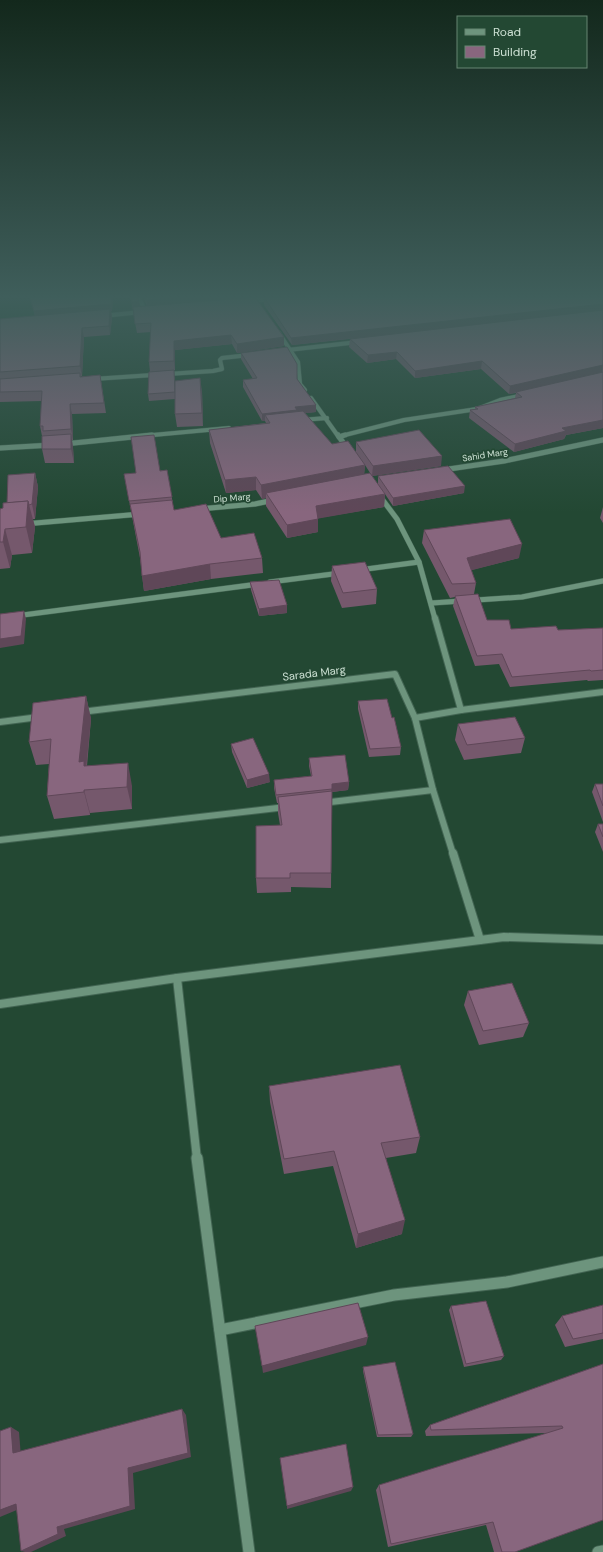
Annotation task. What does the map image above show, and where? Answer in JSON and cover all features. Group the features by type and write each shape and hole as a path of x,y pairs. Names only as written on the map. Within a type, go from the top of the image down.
{"street":[{"path":"87,380 213,372 222,369 222,367"},
{"path":"301,367 302,370 300,384 327,418 352,456"},
{"path":"340,437 404,420 477,409 500,400 530,394"},
{"path":"296,421 327,418"},
{"path":"0,448 60,445 233,427"},
{"name":"Sahid Marg","path":"436,471 504,461 603,440"},
{"path":"373,488 397,519 419,562 432,603 461,710"},
{"name":"Dip Marg","path":"191,510 255,504 278,500"},
{"path":"16,525 151,513"},
{"path":"356,571 419,562"},
{"path":"0,618 348,572"},
{"path":"432,603 522,597 603,581"},
{"name":"Sarada Marg","path":"71,713 395,674 415,718"},
{"path":"480,940 433,790 415,718 461,710 603,692"},
{"path":"0,722 47,716"},
{"path":"315,804 433,790"},
{"path":"0,840 291,806"},
{"path":"0,1004 177,978 504,937 603,940"},
{"path":"177,978 202,1207 220,1330 249,1552"},
{"path":"220,1330 394,1295 507,1282 603,1262"},
{"path":"598,1552 603,1551"}],"building":[{"path":"0,367 61,367 0,372"},
{"path":"250,367 297,367 297,379 316,405 295,407 297,410 262,414 243,380 257,378"},
{"path":"412,367 439,367 415,371"},
{"path":"489,367 592,367 510,386"},
{"path":"174,370 175,392 148,394 149,372"},
{"path":"603,372 603,420 562,428 566,431 515,444 470,410 478,409 475,407 522,397 516,392"},
{"path":"80,373 80,377 100,375 104,403 70,404 71,429 43,431 43,426 40,426 42,391 0,392 0,379"},
{"path":"200,378 202,413 175,414 175,381"},
{"path":"303,411 332,444 348,441 365,465 261,485 256,477 225,480 209,430 270,423 265,415"},
{"path":"419,430 442,456 373,466 356,442"},
{"path":"71,434 71,449 42,449 42,436"},
{"path":"154,435 160,471 167,470 172,497 129,501 124,474 136,473 131,437"},
{"path":"448,466 465,486 393,498 378,476"},
{"path":"35,473 32,504 29,505 28,501 7,503 8,475"},
{"path":"370,473 385,494 316,506 318,519 287,525 266,493"},
{"path":"172,500 174,510 206,504 221,538 254,533 262,558 210,564 142,576 140,552 130,504"},
{"path":"28,501 26,527 5,529 3,542 0,542 0,509 3,508 3,503"},
{"path":"510,519 522,544 467,558 476,583 452,584 424,530"},
{"path":"365,562 377,589 343,593 332,566"},
{"path":"279,580 287,605 259,609 250,582"},
{"path":"478,594 487,620 509,620 511,629 556,626 558,630 603,628 603,670 512,677 502,654 477,656 455,596"},
{"path":"24,611 21,636 0,639 0,614"},
{"path":"86,696 79,762 84,761 84,766 128,763 127,787 84,790 84,792 47,796 51,739 29,742 33,703"},
{"path":"387,699 392,718 394,717 401,747 370,749 358,701"},
{"path":"515,717 525,738 467,745 458,724"},
{"path":"253,738 269,774 247,780 231,744"},
{"path":"345,755 349,782 332,784 332,789 276,795 274,780 312,776 309,758"},
{"path":"595,784 603,784 603,806"},
{"path":"332,791 331,873 290,873 290,878 256,878 256,826 282,825 278,797"},
{"path":"598,824 603,824 603,837"},
{"path":"512,983 529,1023 483,1031 468,991"},
{"path":"400,1065 420,1137 381,1143 405,1220 358,1234 334,1151 284,1159 269,1086"},
{"path":"486,1301 504,1356 466,1364 451,1306"},
{"path":"358,1303 368,1337 262,1366 255,1326"},
{"path":"603,1305 603,1333 573,1339 562,1316"},
{"path":"395,1362 413,1434 378,1435 363,1367"},
{"path":"603,1364 603,1520 515,1552 502,1552 493,1522 391,1544 379,1485 563,1428 562,1426 431,1430 430,1425"},
{"path":"182,1409 188,1453 128,1468 130,1506 57,1527 58,1534 21,1551 16,1504 0,1510 0,1431 11,1427 13,1453"},
{"path":"346,1444 353,1487 287,1506 280,1458"}]}
